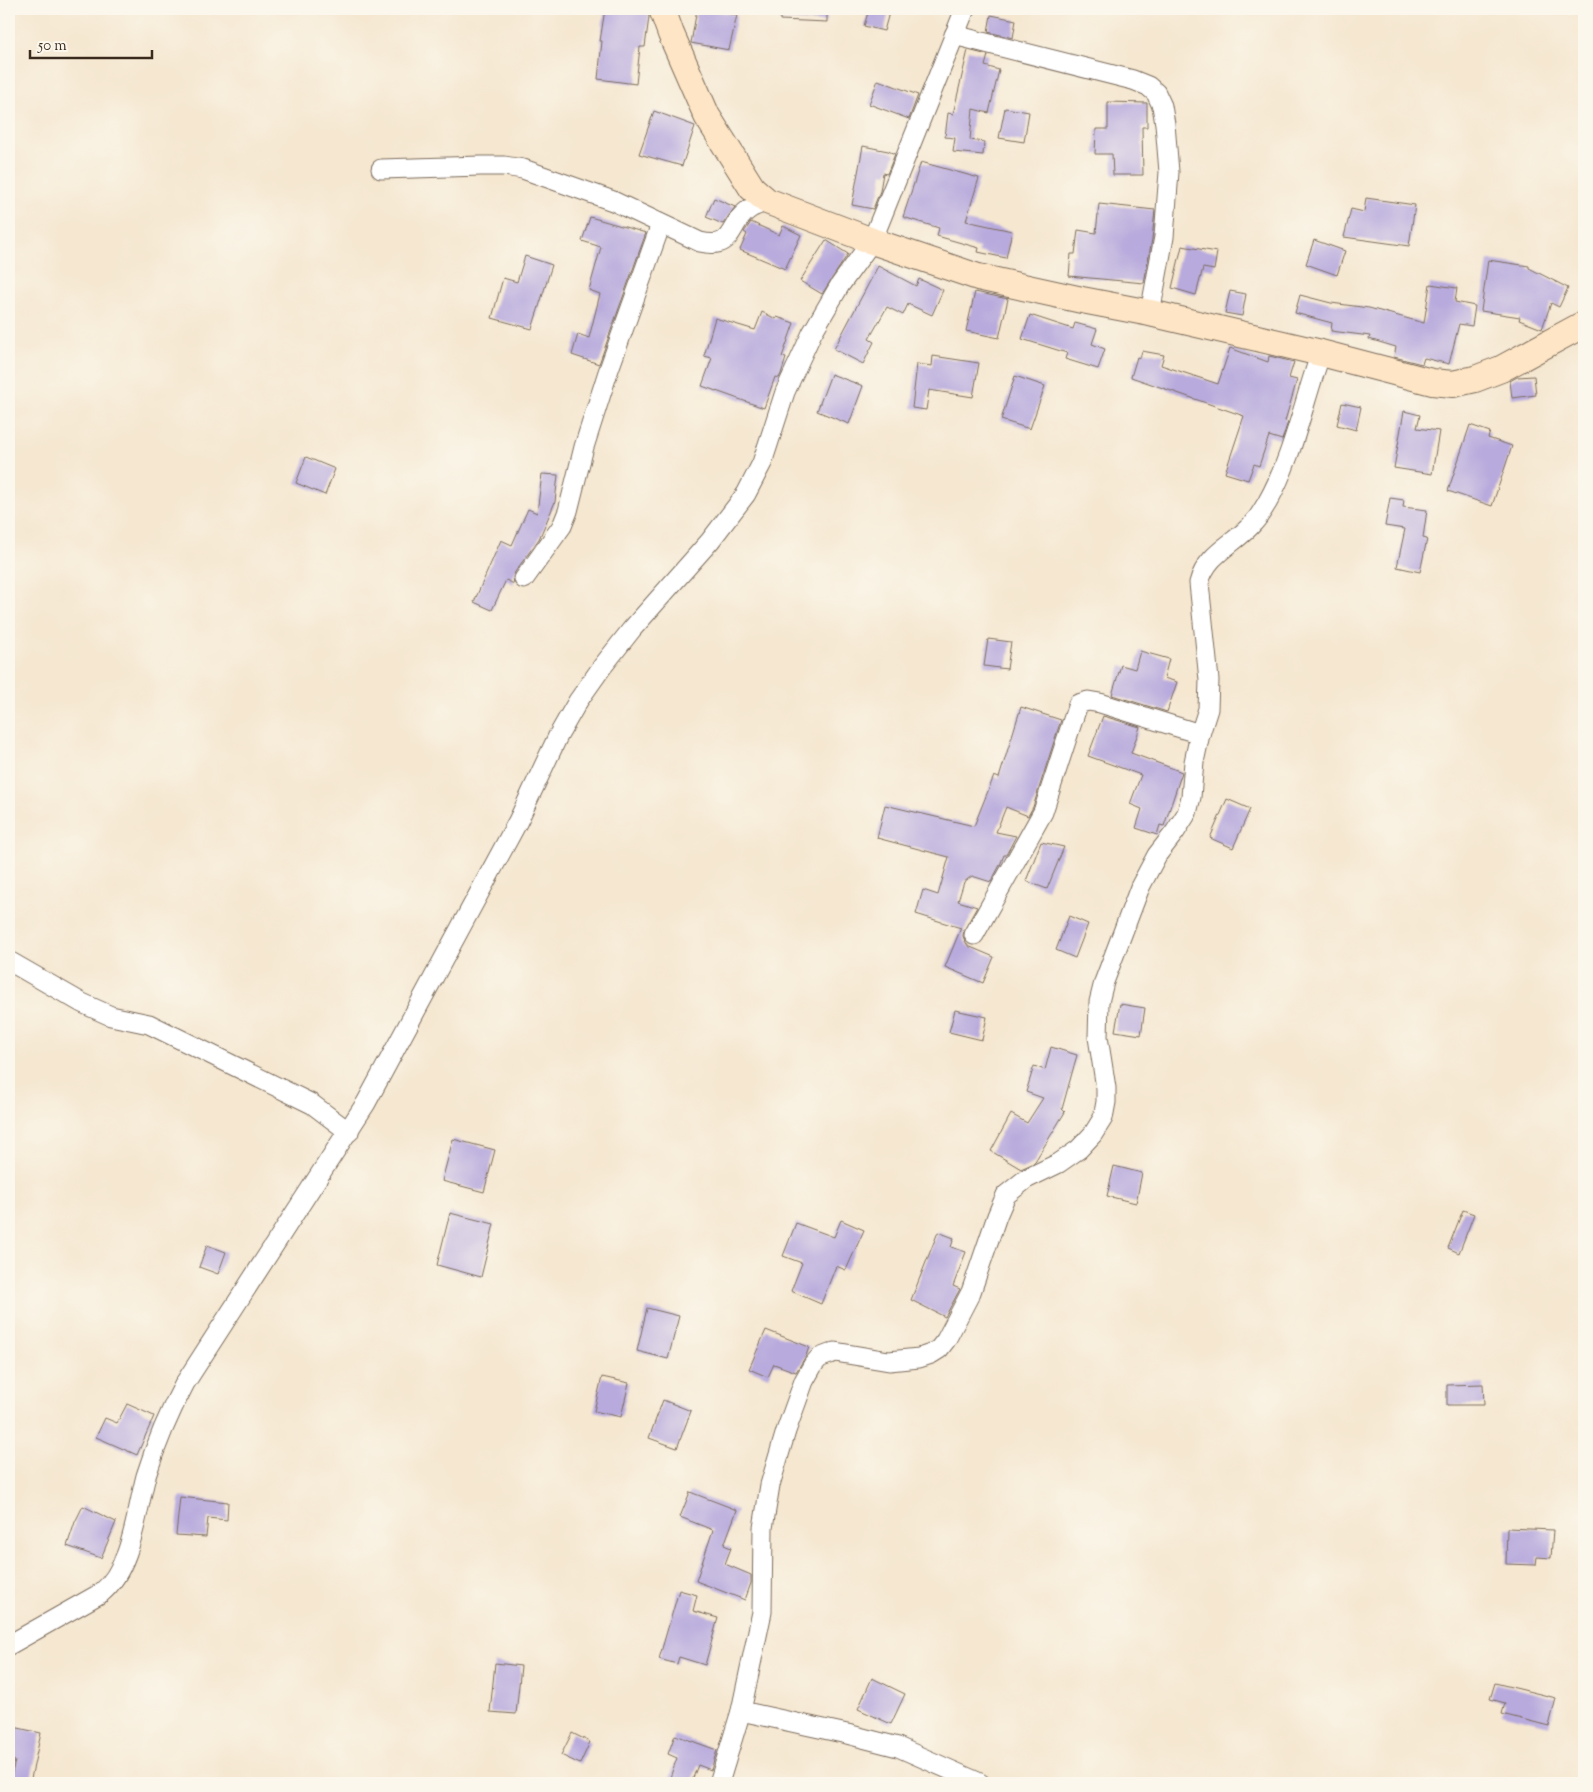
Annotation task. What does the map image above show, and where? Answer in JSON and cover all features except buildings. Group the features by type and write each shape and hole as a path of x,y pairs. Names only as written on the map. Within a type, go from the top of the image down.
{"street":[{"path":"662,9 707,116 752,188 767,201 872,241 978,276 1082,300 1150,313 1321,353 1432,382 1453,384 1475,379 1501,369 1584,324"},
{"path":"9,1645 101,1593 110,1585 119,1572 125,1557 146,1476 174,1404 288,1222 349,1132 466,920 518,821 558,736 578,701 632,629 710,541 746,494 762,463 785,392 812,333 840,285 872,241 965,9"},
{"path":"954,36 1133,80 1148,86 1156,93 1162,106 1165,124 1169,172 1164,237 1150,313"},
{"path":"381,170 488,166 523,169 613,201 700,242 711,244 719,243 729,237 740,218 748,210 767,201"},
{"path":"524,579 562,526 568,511 584,447 602,391 661,224"},
{"path":"719,1783 741,1711 762,1612 763,1528 770,1484 804,1381 818,1358 835,1352 889,1361 919,1358 939,1349 946,1340 971,1292 1006,1195 1026,1179 1059,1163 1079,1149 1093,1134 1103,1118 1106,1088 1098,1037 1099,1002 1104,982 1127,919 1148,870 1187,814 1191,797 1194,762 1208,709 1210,695 1199,582 1202,570 1212,558 1255,522 1268,501 1293,446 1307,394 1321,353"},
{"path":"974,935 1043,812 1078,704 1088,702 1100,703 1200,734"},
{"path":"9,961 82,1003 111,1016 149,1024 312,1104 349,1132"},
{"path":"741,1711 898,1746 980,1783"}]}
